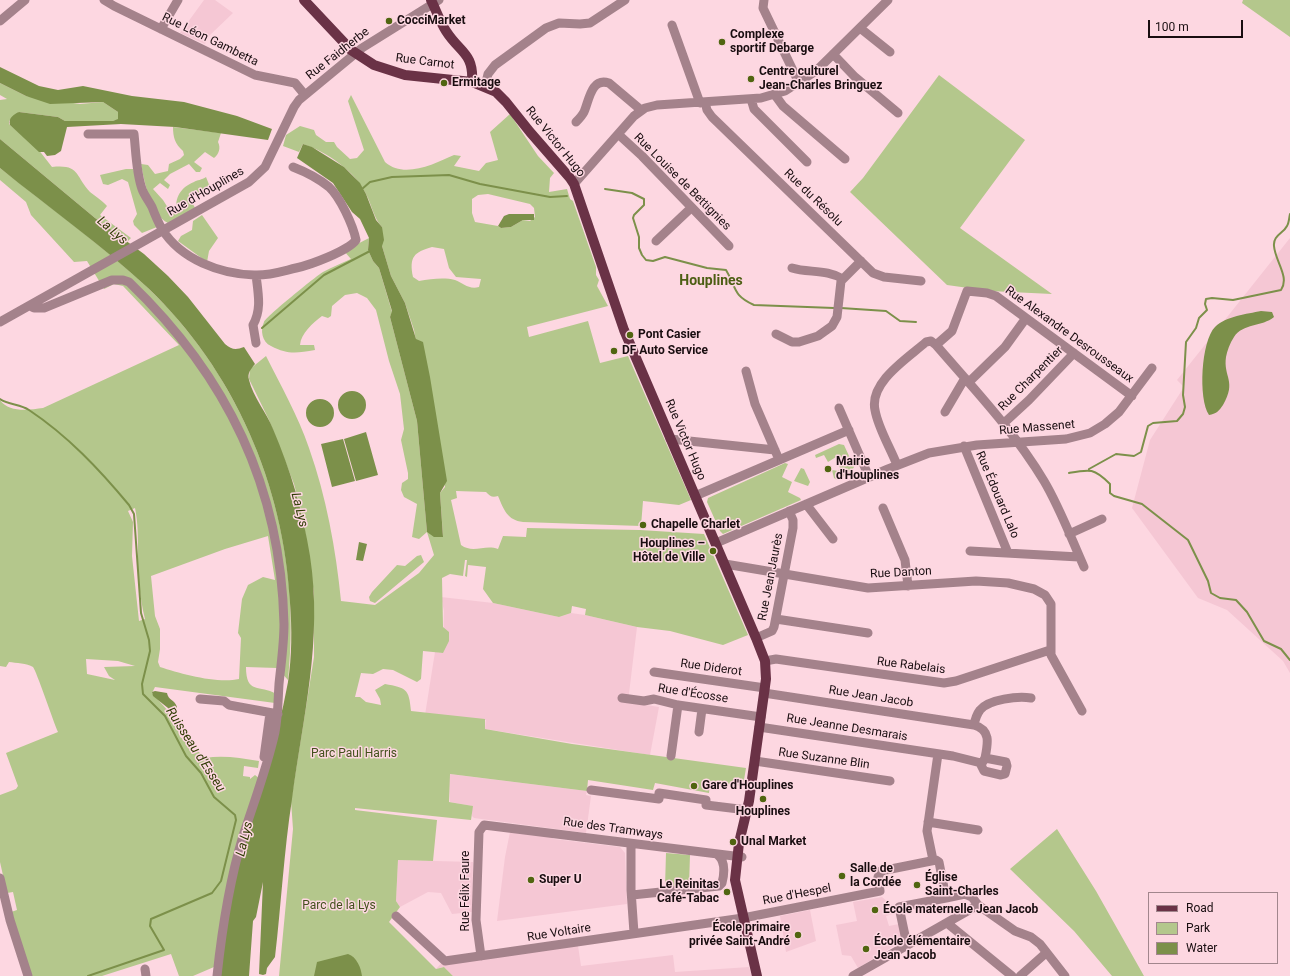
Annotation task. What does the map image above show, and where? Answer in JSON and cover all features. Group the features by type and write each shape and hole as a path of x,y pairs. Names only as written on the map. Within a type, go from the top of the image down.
{"main road":[{"name":"Rue Carnot","path":"304,0 355,54 377,66 396,73 472,82 485,86 496,92"},
{"path":"434,1 446,32 470,60 472,67 472,82"},
{"name":"Rue Victor Hugo","path":"496,92 574,184 624,330 709,526 765,661 767,674 765,690 740,857 742,913 757,976"}],"street":[{"path":"0,21 25,0"},
{"name":"Rue Léon Gambetta","path":"104,0 255,75 295,84 305,95"},
{"path":"161,29 178,0"},
{"path":"485,86 488,74 493,67 546,28 559,23 590,23 625,0"},
{"path":"764,0 763,8 799,83"},
{"path":"574,184 641,110 657,105 775,95 799,83 812,74 888,0"},
{"name":"Rue Faidherbe","path":"278,142 294,107 305,95 355,54 434,1"},
{"name":"Rue du Résolu","path":"672,25 703,102 712,117 873,273 880,276 921,281"},
{"path":"860,28 890,52"},
{"path":"833,54 855,77 898,112"},
{"path":"576,122 584,113 591,91 598,84 603,82 609,83 641,110"},
{"path":"775,95 783,106 845,159"},
{"path":"751,98 754,109 807,162"},
{"path":"88,134 134,134 136,159 142,188 163,231 177,245 208,266 220,271 256,275 301,267 316,262 353,244 356,240 353,229 330,188 317,178 294,167"},
{"name":"Rue Louise de Bettignies","path":"618,134 642,156 729,246"},
{"name":"Rue d'Houplines","path":"0,322 253,179 265,167 278,142"},
{"path":"656,242 691,208"},
{"path":"776,334 796,343 814,338 835,323 838,314 839,286 842,279 861,262"},
{"path":"792,268 800,271 834,274 842,279"},
{"path":"256,275 259,304 257,317 253,325 256,343"},
{"path":"30,306 34,308 44,308 112,280 123,280 128,282 168,322 192,352 229,409 245,442 259,477 278,554 284,624 274,713 261,772 263,778 243,837 231,882 223,926 217,976"},
{"name":"Rue Alexandre Desrousseaux","path":"936,345 952,331 967,291 993,295 1132,396"},
{"path":"945,412 967,380 1005,347 1026,318"},
{"path":"898,465 876,413 875,398 877,390 883,380 926,342 930,341 936,345 967,380 1019,442 1045,483 1084,567"},
{"name":"Rue Charpentier","path":"1004,423 1029,400 1074,353"},
{"name":"Rue Massenet","path":"716,543 869,477 929,453 964,446 1066,439 1090,433 1114,417 1132,396 1152,368"},
{"path":"746,371 754,404 779,460"},
{"path":"839,408 869,477"},
{"path":"695,496 849,430"},
{"path":"670,439 775,450"},
{"name":"Rue Édouard Lalo","path":"964,446 1008,553"},
{"path":"806,504 833,539"},
{"path":"883,508 905,560 908,586"},
{"name":"Rue Jean Jaurès","path":"756,638 772,631 776,619 793,523 790,511"},
{"path":"1069,534 1102,519"},
{"path":"970,551 1080,556"},
{"name":"Rue Danton","path":"725,564 868,588 976,580 1002,582 1034,588 1050,601 1052,611 1050,650"},
{"path":"776,619 868,633"},
{"path":"1050,650 1082,711"},
{"name":"Rue Rabelais","path":"765,661 776,659 944,683 956,681 1050,650"},
{"name":"Rue Diderot","path":"654,672 765,690"},
{"name":"Rue Jean Jacob","path":"765,690 974,725"},
{"path":"974,725 979,712 986,706 1013,697 1031,698"},
{"name":"Rue d'Écosse","path":"622,698 644,701 654,699 678,705 702,708 760,722"},
{"path":"200,699 224,702 229,705 274,713"},
{"path":"671,756 678,705"},
{"path":"699,732 702,708"},
{"name":"Rue Jeanne Desmarais","path":"760,722 935,754 983,760 988,737 984,730 974,725"},
{"path":"935,754 926,832 933,860 939,862 946,898"},
{"name":"Rue Suzanne Blin","path":"754,761 890,781"},
{"path":"591,790 659,799 659,793 706,800 706,805 747,810"},
{"path":"928,822 978,830"},
{"name":"Rue des Tramways","path":"482,826 487,824 631,844 740,857"},
{"name":"Rue Félix Faure","path":"481,956 476,908 479,832 482,826"},
{"path":"631,844 634,933"},
{"path":"632,895 719,886 723,881 723,865 722,859 718,855"},
{"name":"Rue d'Hespel","path":"742,913 880,891 878,877 881,871 933,860"},
{"path":"0,878 10,920 28,976"},
{"path":"907,945 899,907 965,894 972,897 978,905 1015,931 1031,937 1040,944 1065,976"},
{"path":"853,976 978,905"},
{"name":"Rue Voltaire","path":"396,916 445,961 634,933 742,913"},
{"path":"947,923 1012,976"},
{"path":"1020,976 1046,953"}],"shaded area":[{"path":"204,0 215,0 233,13 209,36 205,44 180,33"},
{"path":"1290,238 1290,673 1283,661 1227,610 1198,598 1132,508 1150,440 1184,387 1177,380"},
{"path":"441,597 493,603 559,617 571,613 585,615 637,627 628,702 659,707 650,755 485,729 486,720 425,715 435,652 443,653 444,611"},
{"path":"449,774 587,791 586,795 591,796 586,833 474,818 472,816 472,806 450,802"},
{"path":"510,832 549,836 554,839 620,847 625,853 627,904 497,921 505,857"},
{"path":"398,860 473,862 472,912 452,914 441,893 428,892 400,907 396,901"},
{"name":"École élémentaire Jean Jacob","path":"882,897 894,907 896,913 886,916 889,926 899,924 902,941 858,968 851,956 842,955 836,925 857,921 853,902"},
{"name":"École primaire privée Saint-André","path":"810,910 816,941 786,952 780,916"},
{"path":"577,939 581,966 673,955 675,972 749,967 752,976 453,976 444,967 436,969 445,959"}],"green space":[{"path":"1243,0 1290,0 1290,37 1242,3"},
{"path":"939,75 1025,140 960,228 1052,294 990,291 947,285 850,192 863,178"},
{"path":"0,83 26,96 80,104 103,102 118,112 118,120 113,121 65,121 58,117 19,112 9,121 9,124 38,149 52,167 68,167 76,172 90,192 107,206 100,215 131,238 127,242 95,218 0,139 0,100 7,99 0,95"},
{"path":"351,95 385,162 393,167 410,170 428,166 454,155 461,156 454,166 479,171 486,163 498,160 490,132 510,114 538,156 554,173 550,178 549,192 567,189 570,199 573,201 596,267 596,275 599,280 597,286 608,306 527,327 529,337 588,321 600,363 628,356 691,500 679,505 643,501 641,526 523,522 513,519 507,514 498,496 491,496 486,492 456,491 457,498 451,500 461,545 470,549 498,549 503,536 526,537 527,528 640,530 704,534 748,635 723,645 670,631 637,627 585,615 586,609 572,606 571,613 559,617 493,603 483,589 486,567 468,565 467,577 465,576 467,560 465,560 463,576 450,574 442,578 443,627 449,632 449,641 443,653 423,651 421,679 417,682 393,670 383,669 373,674 361,673 355,697 360,697 366,702 381,705 380,699 375,690 385,684 405,690 409,698 411,711 485,719 485,729 572,744 746,768 743,786 710,782 709,793 655,783 653,790 588,780 587,791 450,774 449,802 473,806 471,820 355,808 355,810 437,820 433,861 398,860 396,901 400,907 389,922 436,969 444,967 453,976 279,976 293,829 291,801 314,657 314,593 303,518 294,484 269,420 249,379 250,369 266,356 305,436 325,504 333,542 341,601 375,605 419,573 434,555 427,532 443,536 440,493 445,487 414,330 405,303 391,276 382,246 382,227 361,186 348,170 331,157 303,144 299,152 283,146 286,135 300,126 314,130 316,135 326,142 334,142 337,147 350,159 357,158 364,150 348,101","holes":["488,194 530,204 534,208 535,217 530,221 523,220 511,227 501,228 498,226 475,222 472,213 472,199 478,195","432,247 444,249 449,268 456,277 481,279 479,287 472,288 451,279 419,281 413,277 412,265 414,256 417,253"]},
{"path":"173,127 221,133 218,142 219,151 216,156 214,158 205,152 194,162 202,168 200,172 196,172 189,164 170,174 164,180 170,185 168,189 160,183 153,189 170,211 177,211 176,206 178,197 182,190 189,184 206,177 210,187 190,198 195,208 168,223 157,213 149,197 141,164 148,165 155,174 168,171 169,164 180,159 184,155 183,151 175,140"},
{"path":"0,168 94,241 130,272 148,288 185,328 216,371 243,418 263,468 278,519 288,572 291,626 288,680 277,668 246,667 248,682 255,687 276,694 275,703 155,687 152,693 169,712 174,713 180,737 191,744 205,758 225,757 259,761 258,768 244,766 243,776 250,777 250,779 255,775 260,779 221,964 193,976 179,976 171,954 102,976 32,976 11,912 17,910 13,892 7,893 0,862 0,795 16,789 18,786 6,753 58,732 33,667 25,664 9,662 6,667 0,666 0,400 4,404 14,409 26,410 43,408 179,345 123,286 114,284 104,289 87,261 74,262 31,215 26,202 0,180","holes":["135,508 138,530 139,585 145,619 139,621 132,556 133,522 128,511","268,536 275,580 263,577 248,585 242,599 238,633 241,638 239,679 210,679 178,673 160,667 158,662 160,649 160,629 155,616 151,576 225,549","86,659 118,661 135,666 104,667 109,676 115,680 87,674"]},
{"path":"126,169 133,169 157,227 142,233 134,225 133,221 137,214 128,182 122,179 108,185 103,184 100,175"},
{"path":"202,215 218,238 209,251 207,262 178,241 181,236 192,230 193,221"},
{"path":"369,238 368,250 373,261 379,268 392,312 390,317 417,421 427,532 419,539 412,537 417,504 404,497 401,490 402,483 408,479 408,473 401,440 404,429 400,394 389,361 376,310 367,298 357,293 345,295 332,306 331,316 328,318 322,316 311,325 305,332 300,345 314,345 315,350 298,352 283,351 268,344 263,336 262,329 264,322 273,312 323,272 351,259 344,251"},
{"path":"839,444 844,445 854,467 850,473 837,480 834,478 832,470 838,471 840,468 836,457 828,462 824,455 816,458 815,455"},
{"path":"785,463 788,464 782,477 792,482 788,492 801,500 723,534 720,531 707,502 708,498"},
{"path":"801,468 804,469 810,482 808,486 794,481"},
{"path":"421,555 424,562 375,603 370,601 369,597 372,592 397,565 405,566 417,556"},
{"path":"1057,829 1096,891 1144,976 1112,976 1074,931 1010,869"},
{"path":"666,853 690,855 689,886 665,887"}],"water":[{"path":"0,67 39,86 58,90 83,86 132,96 184,102 237,116 272,129 268,140 175,127 121,124 67,127 61,151 55,155 47,156 44,152 39,152 10,125 10,120 13,115 19,112 58,117 65,121 113,121 118,119 118,112 103,102 50,104 26,96 0,83"},
{"name":"La Lys","path":"0,139 95,218 144,254 188,297 225,344 234,349 244,347 255,364 249,375 251,386 270,423 291,476 304,524 310,556 313,587 313,648 306,708 289,819 275,957 267,968 266,974 263,975 259,974 263,882 256,917 253,921 249,976 220,976 227,918 235,875 278,728 288,682 290,662 291,623 286,559 277,516 265,473 249,432 229,393 206,355 179,320 130,272 0,168"},
{"path":"303,144 312,147 344,167 360,183 376,220 382,227 384,240 382,246 391,276 405,303 416,339 423,342 447,481 440,493 443,537 434,537 427,532 417,421 390,317 392,311 379,268 373,261 368,250 369,238 360,219 352,212 333,183 297,158"},
{"path":"509,214 534,214 534,220 523,220 511,227 501,228 498,226 504,216"},
{"path":"1261,311 1272,312 1274,317 1242,329 1234,337 1226,357 1226,370 1229,380 1227,397 1219,411 1209,415 1203,396 1202,384 1204,357 1210,334 1215,327 1225,320"},
{"path":"352,391 362,395 366,405 362,415 352,419 342,415 338,405 342,395"},
{"path":"320,399 326,400 330,403 333,407 333,419 330,423 326,426 320,427 314,426 310,423 307,419 306,413 307,407 310,403 314,400"},
{"path":"366,432 378,475 356,481 344,439"},
{"path":"343,439 355,481 332,487 321,444"},
{"path":"359,542 367,544 363,561 356,560"},
{"path":"152,692 167,693 177,707 174,713 169,712 168,708 153,696"},
{"path":"348,954 356,960 360,966 362,976 314,976 317,962"}],"waterway":[{"path":"362,189 370,182 392,177 449,175 480,184 550,197 567,196"},
{"path":"605,189 632,193 644,199 644,205 633,218 639,237 639,248 646,260 653,261 665,257 707,268 726,270 738,294 754,305 834,308"},
{"path":"1089,469 1116,454 1134,456 1141,452 1148,426 1153,423 1177,421 1183,414 1185,407 1183,395 1186,342 1196,328 1199,318 1207,310 1205,304 1206,299 1212,298 1233,300 1281,290 1284,280 1275,252 1274,242 1287,226 1290,214"},
{"path":"262,328 324,275 370,251"},
{"path":"841,308 886,311 900,321 916,322"},
{"name":"Ruisseau d'Esseu","path":"0,399 26,408 57,431 94,466 129,505 134,514 141,613 149,640 150,651 142,684 143,694 165,716 186,756 201,773 214,797 235,815 236,820 221,881 212,893 151,919 150,926 164,950 88,976"},
{"path":"1069,473 1082,471 1096,472 1110,484 1110,493 1114,496 1142,504 1188,540 1208,581 1211,593 1220,598 1236,600 1247,612 1264,641 1281,649 1290,660"}],"place":[{"name":"CocciMarket","path":"389,21"},
{"name":"Complexe sportif Debarge","path":"722,42"},
{"name":"Centre culturel Jean-Charles Bringuez","path":"751,79"},
{"name":"Ermitage","path":"444,83"},
{"name":"Pont Casier","path":"630,335"},
{"name":"DF Auto Service","path":"614,351"},
{"name":"Mairie d'Houplines","path":"828,469"},
{"name":"Chapelle Charlet","path":"643,525"},
{"name":"Houplines – Hôtel de Ville","path":"713,551"},
{"name":"Gare d'Houplines","path":"694,786"},
{"name":"Houplines","path":"763,799"},
{"name":"Unal Market","path":"733,842"},
{"name":"Salle de la Cordée","path":"842,876"},
{"name":"Super U","path":"531,880"},
{"name":"Église Saint-Charles","path":"917,885"},
{"name":"Le Reinitas Café-Tabac","path":"727,892"},
{"name":"École maternelle Jean Jacob","path":"875,910"},
{"name":"École primaire privée Saint-André","path":"798,935"},
{"name":"École élémentaire Jean Jacob","path":"866,949"}],"district":[{"name":"Houplines","path":"711,281"}],"park label":[{"name":"Parc Paul Harris","path":"354,754"},
{"name":"Parc de la Lys","path":"339,906"}]}
